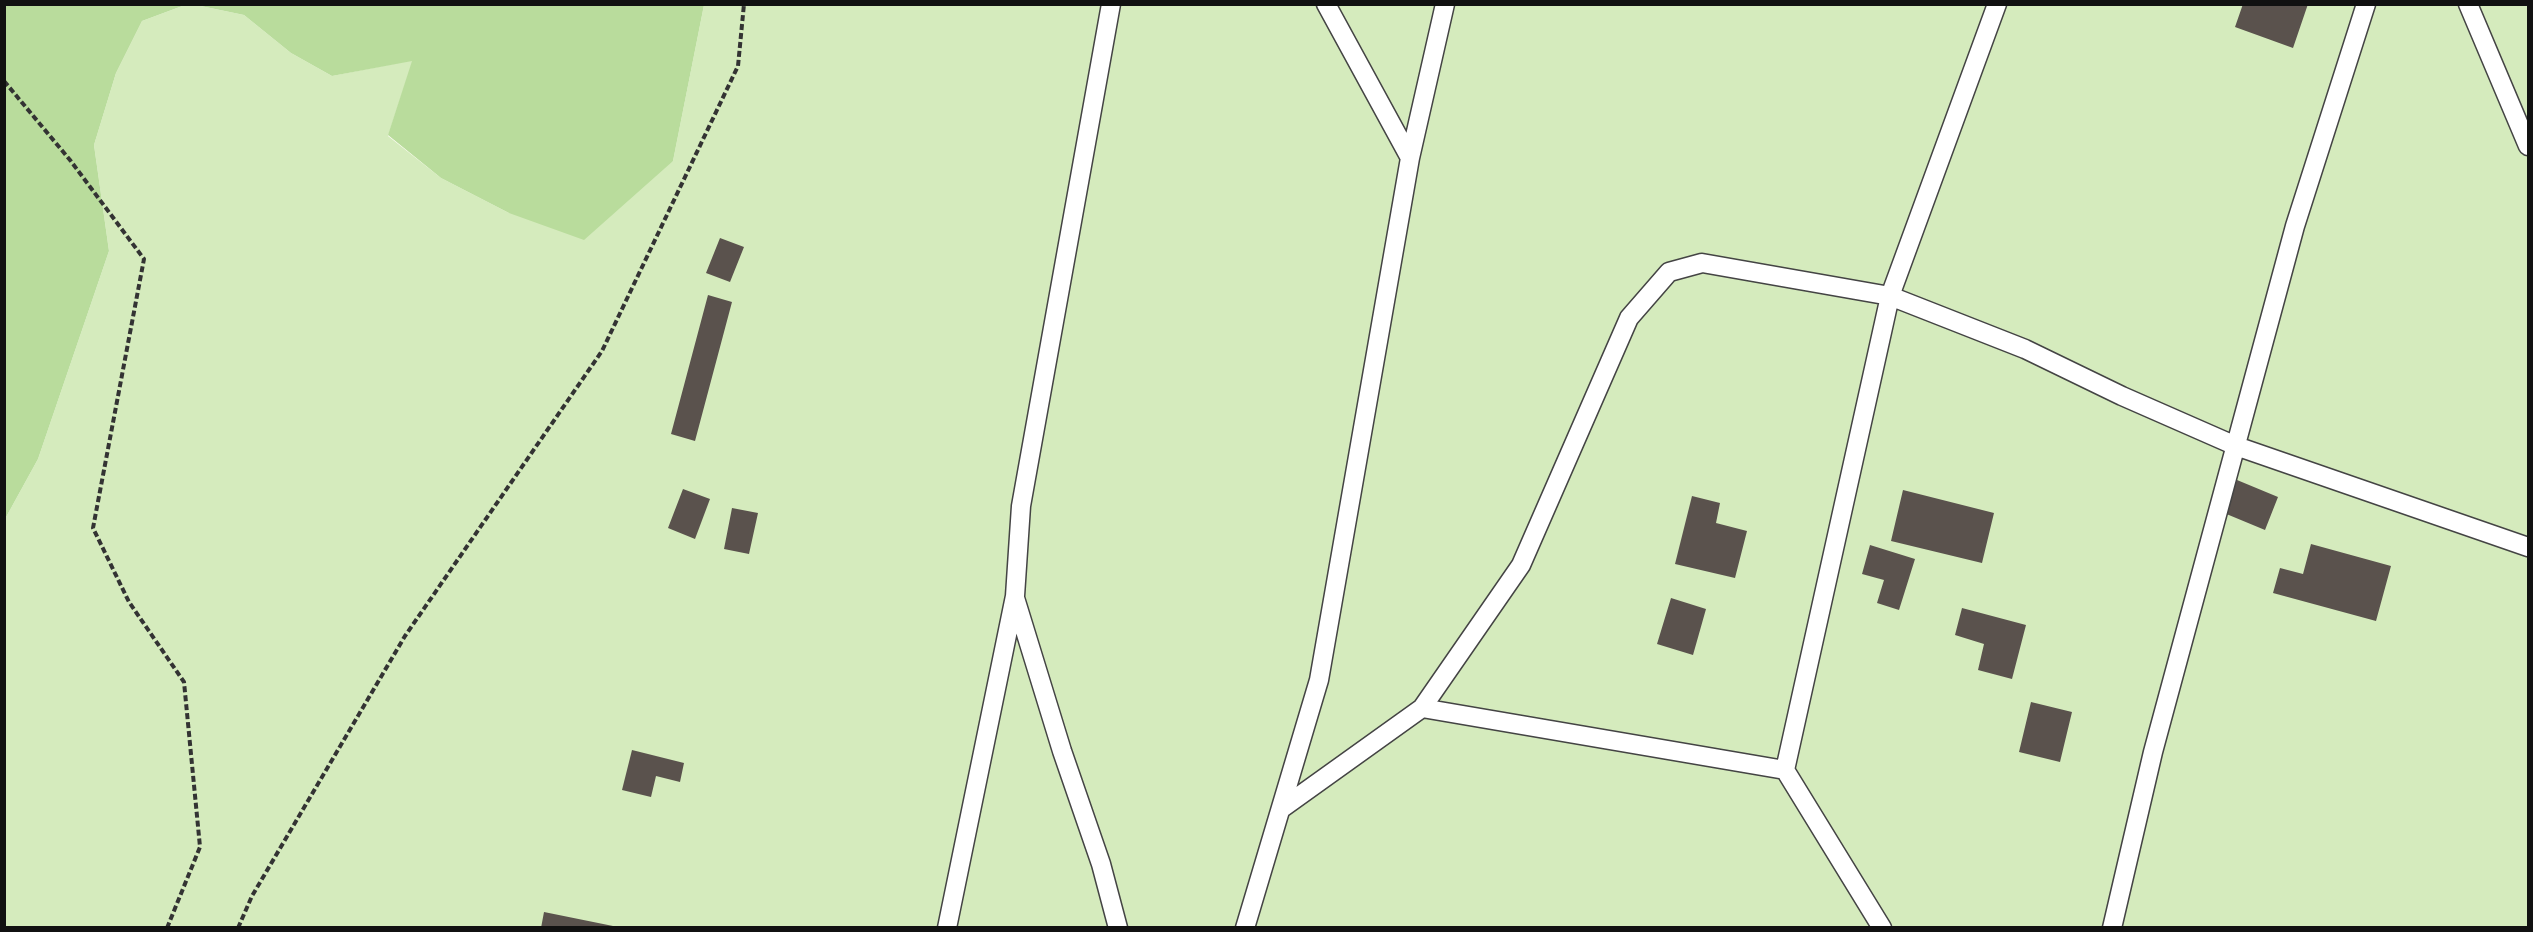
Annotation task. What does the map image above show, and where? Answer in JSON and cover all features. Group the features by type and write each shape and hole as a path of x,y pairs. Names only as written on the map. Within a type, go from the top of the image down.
{"lane":[{"path":"947,927 1015,596 1021,506 1111,4"},
{"path":"1326,4 1410,158"},
{"path":"1245,927 1319,680 1410,158 1445,4"},
{"path":"1882,927 1785,770 1890,296 1997,4"},
{"path":"2112,927 2153,752 2295,226 2366,4"},
{"path":"2468,4 2529,146"},
{"path":"1281,809 1422,708 1521,565 1629,318 1669,272 1702,263 1890,296 2025,349 2122,396 2236,446 2529,547"},
{"path":"1015,596 1062,751 1101,864 1118,927"},
{"path":"1422,708 1785,770"}],"path":[{"path":"238,927 252,896 405,636 602,351 738,66 744,4"},
{"path":"4,81 70,160 144,259 93,528 129,602 184,682 200,848 167,927"}],"green space":[{"path":"5,4 185,5 142,21 116,73 94,145 109,251 38,459 5,519"},
{"path":"185,5 196,5 244,15 291,53 332,76 413,60 388,136 441,178 509,213 673,161 704,5 2528,5 2528,927 5,928 5,519 38,459 109,251 94,145 116,73 142,21"},
{"path":"196,5 704,5 673,161 584,240 509,213 441,178 388,135 412,61 332,76 291,53 244,15"}],"building":[{"path":"2243,4 2308,4 2293,48 2235,27"},
{"path":"720,238 744,247 730,282 706,273"},
{"path":"708,295 732,302 695,441 671,434"},
{"path":"2237,480 2278,497 2265,530 2224,513"},
{"path":"683,489 710,499 695,539 668,528"},
{"path":"1903,490 1994,513 1982,563 1891,541"},
{"path":"1692,496 1720,503 1716,523 1747,531 1735,578 1675,564"},
{"path":"732,508 758,513 749,554 724,549"},
{"path":"2311,544 2391,566 2376,621 2273,593 2280,568 2303,574"},
{"path":"1870,545 1915,559 1899,610 1877,603 1884,580 1862,574"},
{"path":"1671,598 1706,609 1693,655 1657,644"},
{"path":"1962,608 2026,625 2012,679 1978,670 1984,644 1955,635"},
{"path":"2031,702 2072,712 2060,762 2019,752"},
{"path":"632,750 684,763 680,782 656,776 651,797 622,790"},
{"path":"544,912 613,926 613,928 541,928"}]}
